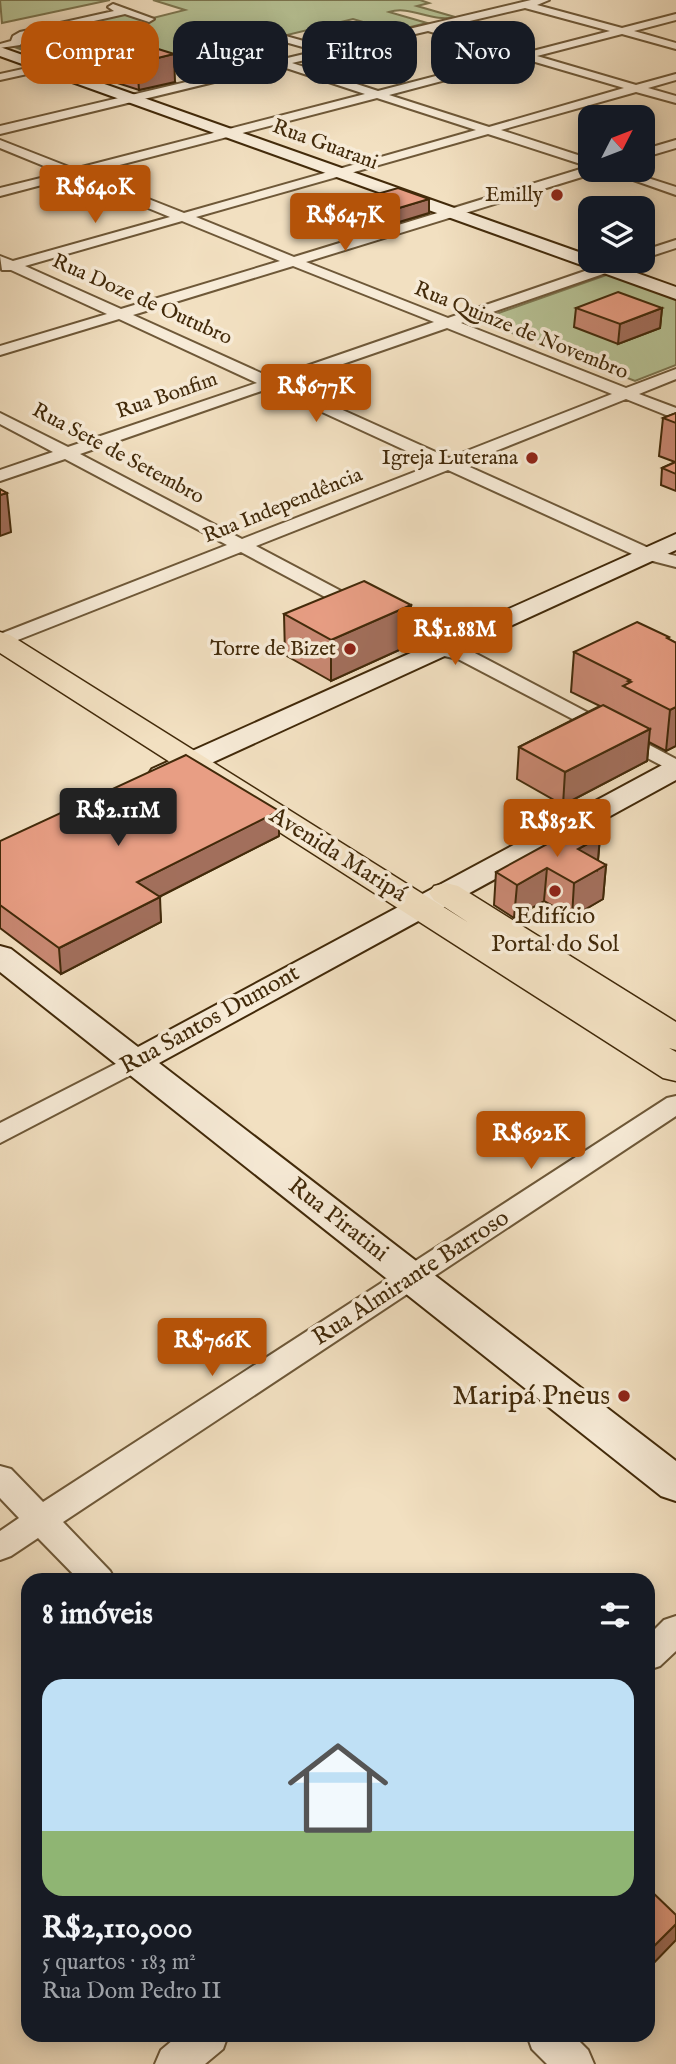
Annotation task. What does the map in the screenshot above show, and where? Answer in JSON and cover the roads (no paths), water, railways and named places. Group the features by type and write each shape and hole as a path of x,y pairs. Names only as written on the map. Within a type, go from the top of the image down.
{"main road":[{"name":"Avenida Maripá","path":"14,639 205,764 433,900"},
{"name":"Avenida Maripá","path":"205,764 244,769 433,900 672,1057"}],"street":[{"path":"509,0 676,46"},
{"path":"417,31 544,0"},
{"path":"99,2 149,19"},
{"path":"1,48 16,43 21,34 126,11"},
{"path":"535,53 676,18"},
{"name":"Rua Guarani","path":"1,48 21,55"},
{"path":"535,59 676,100"},
{"path":"288,66 578,159"},
{"path":"0,77 21,72"},
{"path":"9,264 198,214 676,77"},
{"path":"0,192 431,80"},
{"name":"Rua Guarani","path":"100,84 343,172 578,251"},
{"path":"0,130 191,84"},
{"name":"Rua Quinze de Novembro","path":"0,136 183,218 445,323 633,391 676,402"},
{"name":"Rua Quinze de Novembro","path":"0,144 198,214 462,318 633,391 676,414"},
{"path":"655,150 676,144"},
{"path":"0,351 578,174"},
{"path":"648,182 676,191"},
{"name":"Rua Guarani","path":"457,211 578,250"},
{"path":"655,251 676,244"},
{"name":"Rua Doze de Outubro","path":"0,252 9,264 665,553"},
{"name":"Rua Bonfim","path":"0,476 587,273"},
{"name":"Rua Guarani","path":"635,273 676,293"},
{"name":"Rua Guarani","path":"643,273 676,285"},
{"name":"Rua Independência","path":"14,639 676,374"},
{"name":"Rua Sete de Setembro","path":"0,403 261,539 452,649"},
{"name":"Rua Sete de Setembro","path":"0,418 243,546 452,649"},
{"path":"139,786 205,764 665,553"},
{"path":"452,649 676,768"},
{"name":"Rua Santos Dumont","path":"0,1134 676,768"},
{"name":"Rua Piratini","path":"0,956 676,1485"},
{"name":"Rua Almirante Barroso","path":"0,1547 676,1104"},
{"path":"0,1478 92,1573"},
{"path":"655,1650 676,1630"},
{"path":"175,2064 201,2042"},
{"path":"554,2042 575,2064"}],"place":[{"name":"Emilly","path":"557,195"},
{"name":"Igreja Luterana","path":"532,458"},
{"name":"Torre de Bizet","path":"350,649"},
{"name":"Edifício Portal do Sol","path":"555,891"},
{"name":"Maripá Pneus","path":"624,1396"}]}
